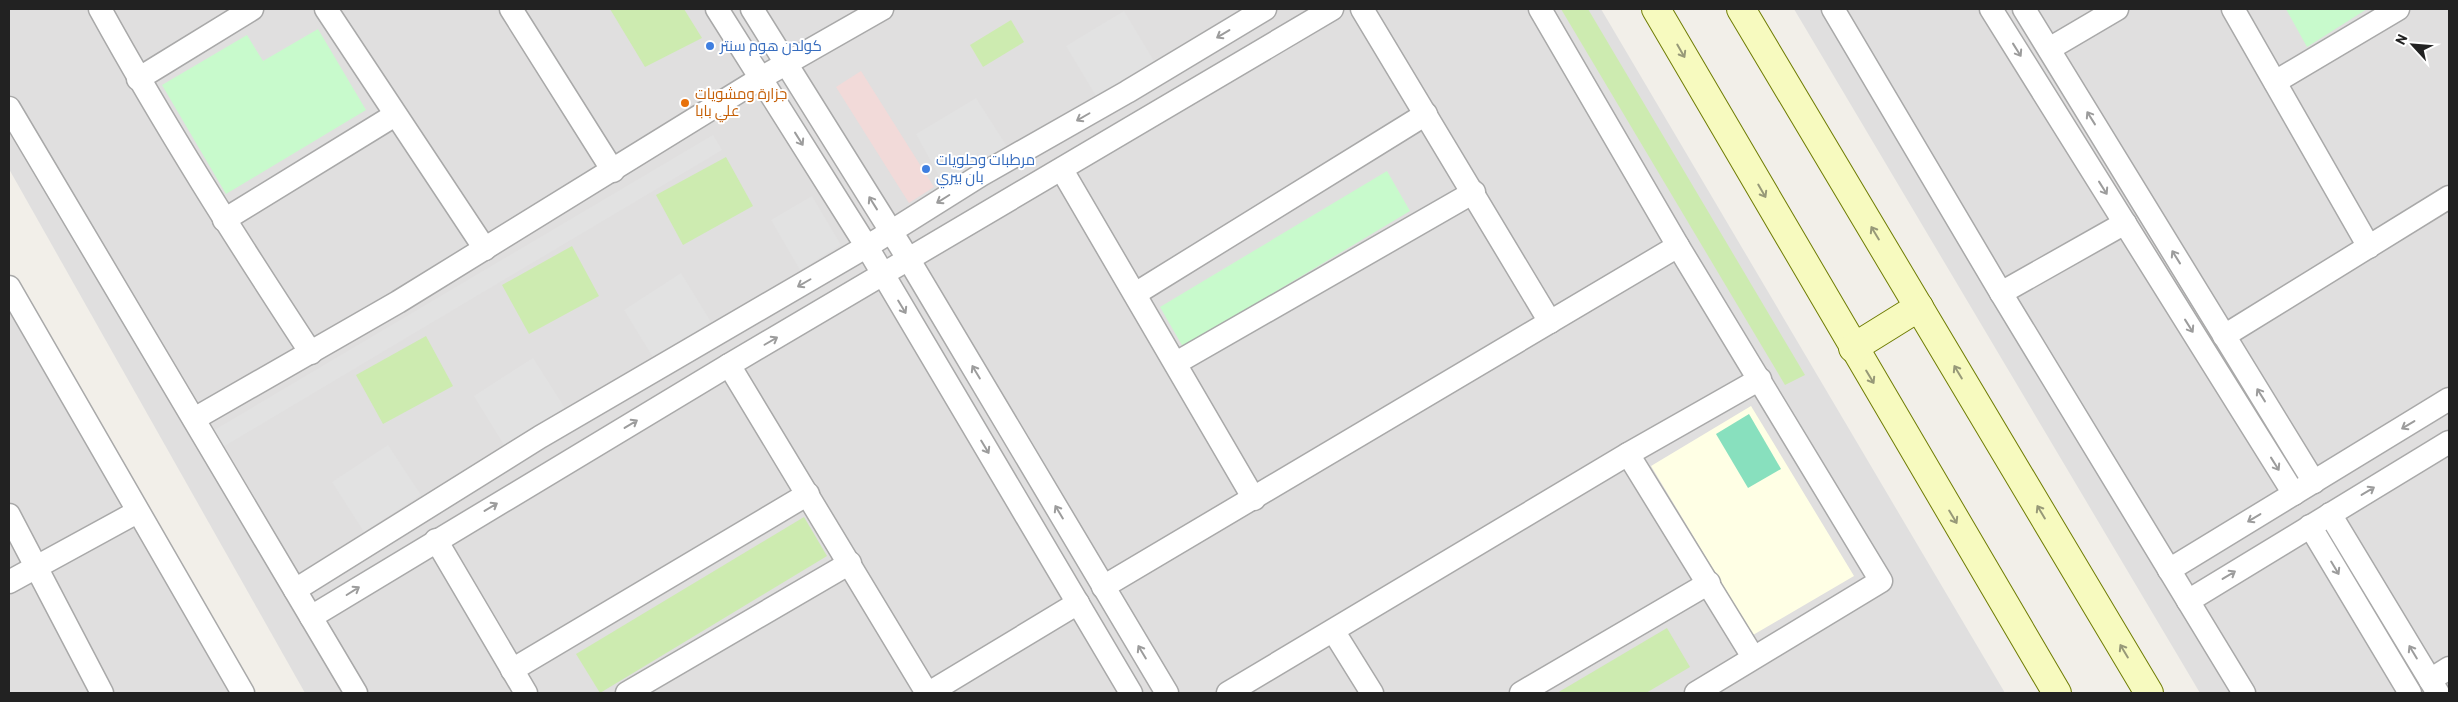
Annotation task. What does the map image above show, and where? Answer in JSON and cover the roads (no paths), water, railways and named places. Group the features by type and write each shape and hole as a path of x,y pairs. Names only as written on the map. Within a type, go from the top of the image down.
{"main road":[{"path":"1656,9 1853,348 2057,693"},
{"path":"1744,10 2149,693"},
{"path":"1853,348 1919,307"}],"street":[{"path":"100,9 138,79 224,220 311,353"},
{"path":"138,79 252,9"},
{"path":"326,9 484,249"},
{"path":"511,9 613,171"},
{"path":"717,9 867,247 1131,693"},
{"path":"752,9 909,260 1167,693"},
{"path":"194,419 311,353 613,171 761,78 882,9"},
{"path":"295,590 540,437 867,247 981,175 1127,92 1265,9"},
{"path":"311,617 436,540 1332,9"},
{"path":"1362,9 1474,192 1550,322"},
{"path":"1540,9 1678,246 1881,581 1696,693"},
{"path":"1834,9 2001,293 2244,693"},
{"path":"1991,9 2294,494"},
{"path":"2024,9 2314,482"},
{"path":"2049,49 2116,9"},
{"path":"2233,9 2369,247"},
{"path":"2275,82 2398,9"},
{"path":"9,108 356,693"},
{"path":"1135,294 1426,114"},
{"path":"224,220 395,115"},
{"path":"1062,170 1254,499"},
{"path":"1176,363 1474,192"},
{"path":"2224,336 2449,197"},
{"path":"2001,293 2125,223"},
{"path":"1103,587 1678,246"},
{"path":"9,287 137,512 244,693"},
{"path":"730,365 928,693 1078,604"},
{"path":"1228,693 1334,632 1628,454 1760,379"},
{"path":"2169,570 2449,399"},
{"path":"2188,601 2449,442"},
{"path":"1628,454 1753,657"},
{"path":"512,670 808,494"},
{"path":"9,582 137,512"},
{"path":"2330,514 2434,687 2449,668"},
{"path":"9,515 102,693"},
{"path":"2310,526 2410,693"},
{"path":"436,540 526,693"},
{"path":"627,693 850,563"},
{"path":"1521,693 1708,583"},
{"path":"1334,632 1372,693"}],"place":[{"name":"كولدن هوم سنتر","path":"710,46"},
{"name":"جزارة ومشويات علي بابا","path":"685,103"},
{"name":"مرطبات وحلويات بان بيري","path":"926,169"}]}
